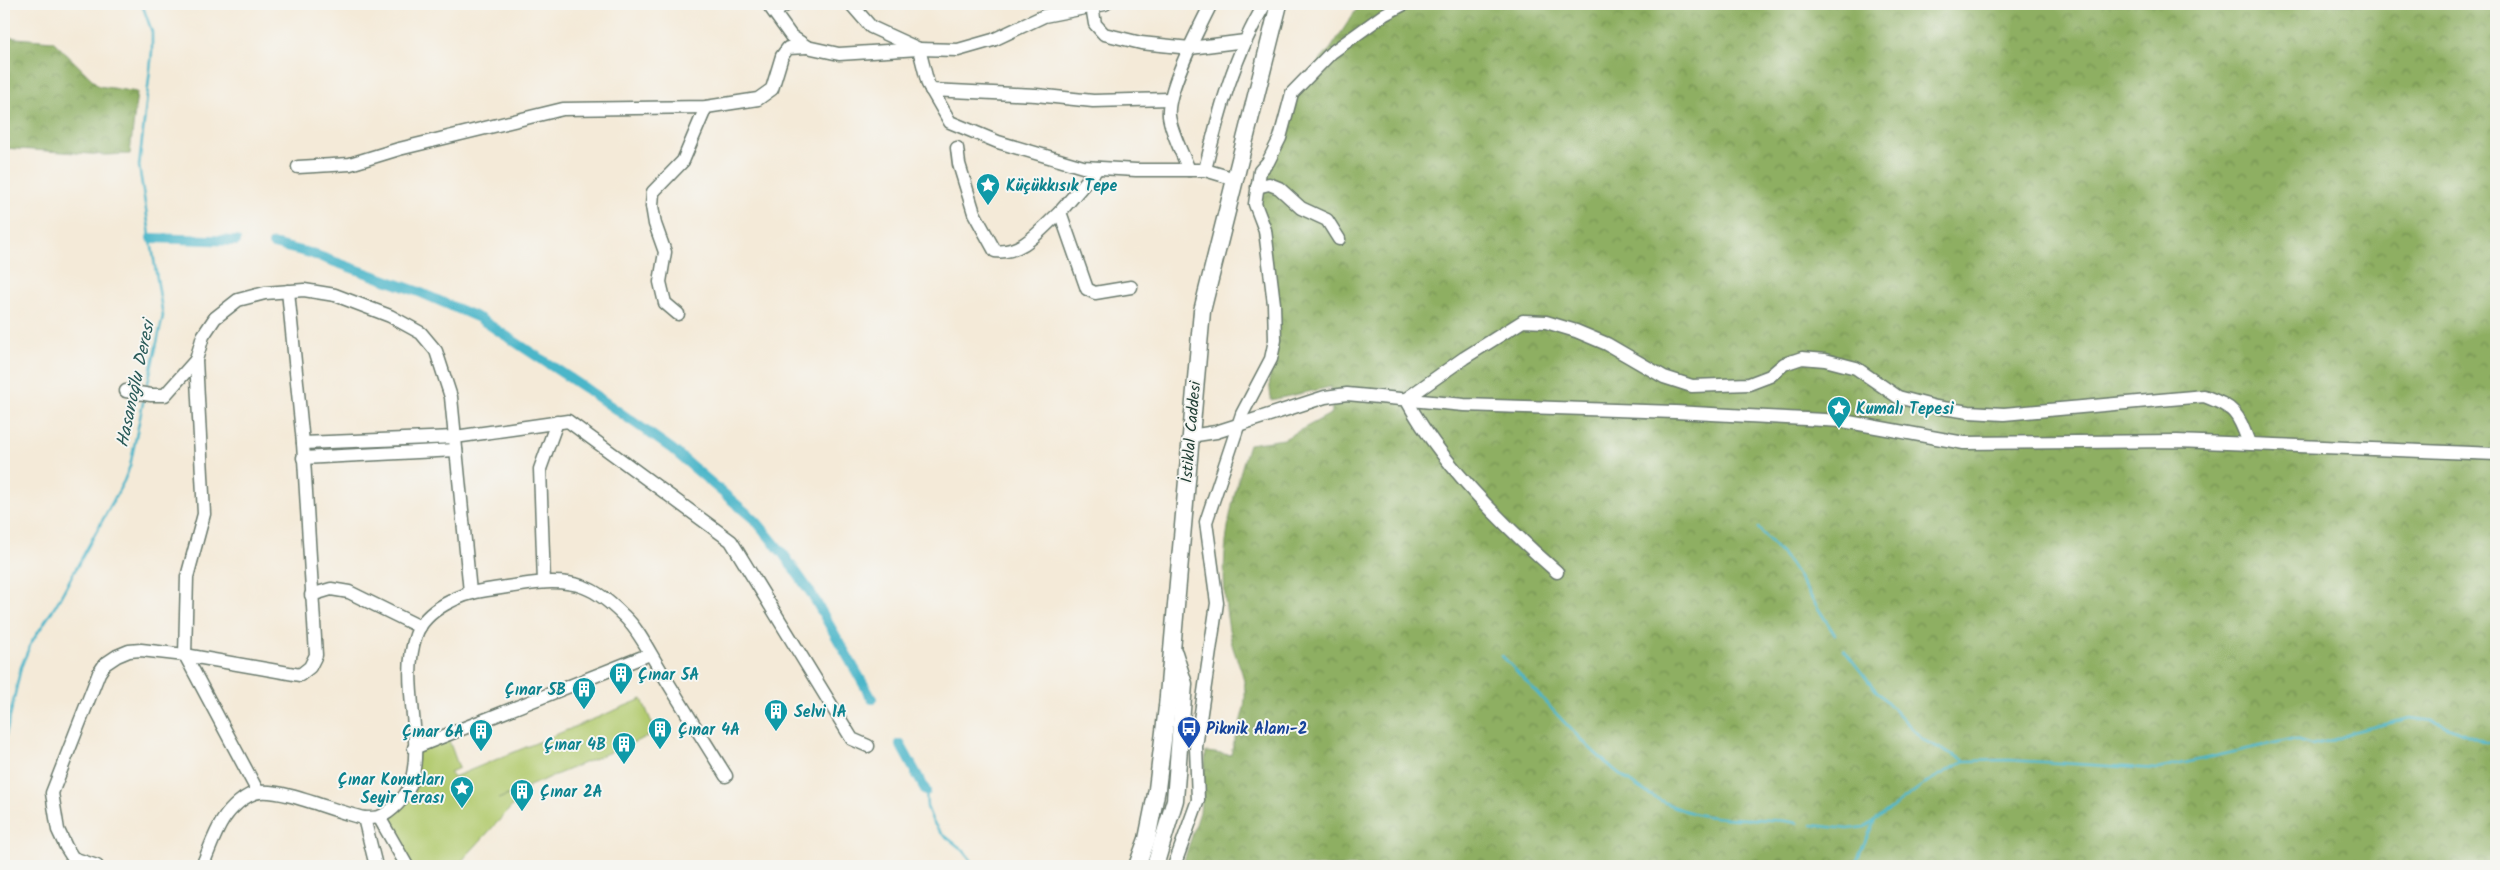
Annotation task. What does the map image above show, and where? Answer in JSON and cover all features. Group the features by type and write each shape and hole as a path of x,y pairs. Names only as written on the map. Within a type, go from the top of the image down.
{"main road":[{"name":"İstiklal Caddesi","path":"1137,866 1147,839 1157,789 1167,707 1171,644 1202,311 1279,4"},
{"path":"1155,866 1175,800 1184,684 1171,644"}],"street":[{"path":"788,4 771,8 791,36 807,46 839,54 919,48 958,50 993,40 1044,16 1099,5 1095,24 1104,34 1142,43 1190,48 1245,41"},
{"path":"851,4 871,27 919,48"},
{"path":"1189,170 1169,116 1170,99 1190,48 1211,4"},
{"path":"1205,170 1212,139 1245,41 1265,4"},
{"path":"1174,866 1198,800 1196,747 1217,603 1206,522 1246,404 1271,360 1275,340 1274,304 1266,230 1255,204 1260,172 1268,162 1280,138 1292,93 1331,53 1385,14 1404,4"},
{"path":"298,168 350,164 399,149 563,108 706,107 758,99 772,89 782,56 788,48 807,46"},
{"path":"919,48 931,90 950,122 998,142 1083,167 1205,170 1235,179"},
{"path":"931,90 1036,95 1093,101 1170,99"},
{"path":"678,314 665,303 660,282 665,252 655,224 652,206 653,192 682,161 706,107"},
{"path":"957,148 959,164 974,213 995,251 1006,252 1024,244 1060,212 1098,168"},
{"path":"1257,186 1269,184 1279,188 1301,208 1328,220 1339,239"},
{"path":"1060,212 1087,289 1095,293 1131,287"},
{"path":"258,792 185,655 187,577 204,514 196,360 203,336 215,318 238,300 265,292 304,290 335,295 390,316 421,333 436,351 452,397 470,592"},
{"path":"97,866 70,862 52,807 52,793 99,673 105,664 129,651 141,650 185,655 300,675 310,667 316,655 303,443 288,291"},
{"path":"1406,399 1464,358 1523,320 1546,322 1576,331 1607,344 1664,377 1692,386 1748,384 1770,376 1784,364 1802,358 1825,360 1856,368 1898,397 1936,407 1969,412 2004,414 2204,396 2227,405 2239,417 2249,443"},
{"path":"139,393 165,395 196,360"},
{"path":"1190,436 1216,432 1325,397 1347,394 1464,405 1675,412 1843,421 1964,443 2177,441 2496,454"},
{"path":"1406,399 1420,425 1447,460 1529,547 1557,572"},
{"path":"303,443 455,436 568,421 731,541 852,739 868,746"},
{"path":"544,582 540,469 557,422"},
{"path":"303,458 456,450"},
{"path":"202,866 223,819 242,800 258,792 276,792 364,818 379,817 402,799 410,786 414,748 409,671 416,634 433,613 470,592 544,582 567,583 585,588 600,596 625,617 726,776"},
{"path":"311,595 331,590 349,592 420,627"},
{"path":"414,748 650,654"},
{"path":"379,817 407,866"},
{"path":"364,818 376,866"}],"green space":[{"path":"1360,4 2496,4 2496,866 1182,866 1200,812 1206,752 1231,755 1244,706 1244,681 1233,648 1227,614 1224,565 1230,517 1249,444 1284,439 1332,413 1331,387 1271,400 1269,377 1275,340 1255,204 1292,93 1331,48"},
{"path":"4,37 53,41 99,86 137,92 130,154 105,155 4,148"},
{"path":"642,699 656,733 498,799 529,788 457,866 407,866 379,817 402,799 414,748 447,735 459,768 450,772 455,782 454,777"}],"waterway":[{"name":"Hasanoğlu Deresi","path":"142,4 152,32 152,52 139,166 163,316 146,391"},
{"path":"151,238 236,241"},
{"path":"273,244 310,253 419,292 479,318 585,388 672,449 756,521 784,555 811,593 872,699"},
{"name":"Hasanoğlu Deresi","path":"4,743 21,667 31,643 56,605 124,481 130,466 144,398"},
{"path":"1758,528 1789,562 1835,635"},
{"path":"1844,650 1873,687 1923,740 1964,760"},
{"path":"1502,656 1594,752 1647,793 1676,807 1706,816 1797,823"},
{"path":"1812,825 1848,829 1865,827 1927,782 1965,761 2008,760 2158,769 2292,739 2311,745 2329,741 2352,732 2410,718 2433,721 2485,742 2496,743"},
{"path":"900,744 926,791"},
{"path":"926,791 927,807 933,822 940,832 963,850 975,865"},
{"path":"1854,866 1874,822"}],"place":[{"name":"Küçükkısık Tepe","path":"988,206"},
{"name":"Kumalı Tepesi","path":"1839,429"},
{"name":"Çınar 5A","path":"621,695"},
{"name":"Çınar 5B","path":"584,710"},
{"name":"Selvi 1A","path":"776,732"},
{"name":"Piknik Alanı-2","path":"1189,749"},
{"name":"Çınar 4A","path":"660,750"},
{"name":"Çınar 6A","path":"481,752"},
{"name":"Çınar 4B","path":"624,765"},
{"name":"Çınar Konutları Seyir Terası","path":"462,809"},
{"name":"Çınar 2A","path":"522,812"}]}
